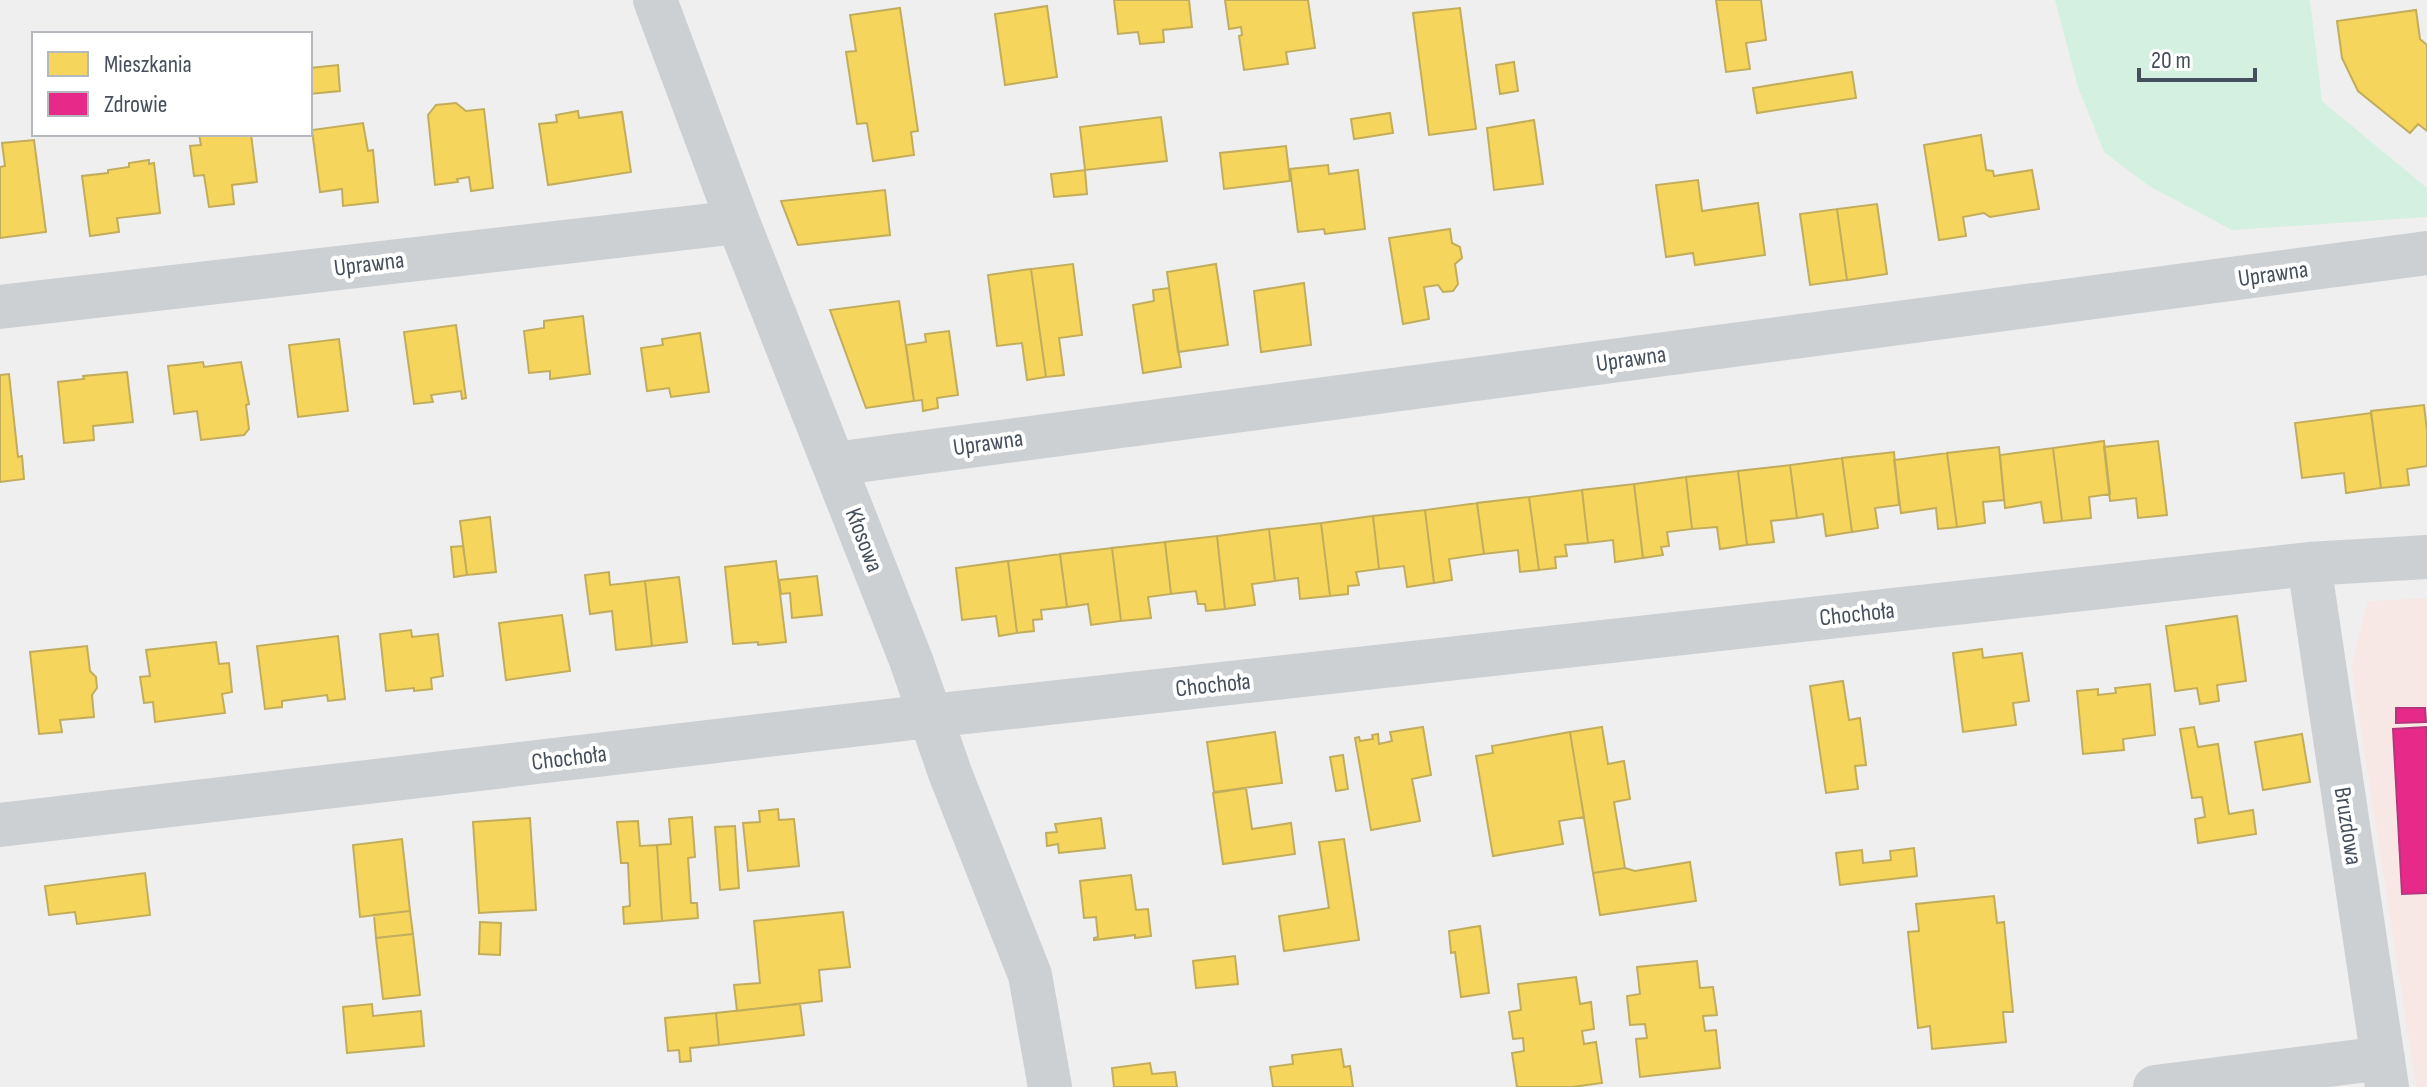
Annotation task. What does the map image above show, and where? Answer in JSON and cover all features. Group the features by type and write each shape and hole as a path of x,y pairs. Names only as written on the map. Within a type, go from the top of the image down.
{"street":[{"name":"Kłosowa","path":"655,0 1030,975 1050,1087"},
{"name":"Uprawna","path":"0,307 738,222"},
{"name":"Uprawna","path":"834,464 2427,253"},
{"name":"Chochoła","path":"0,825 930,716 2309,564 2427,557"},
{"name":"Bruzdowa","path":"2309,564 2385,1073"},
{"path":"2155,1087 2385,1073"}],"shaded area":[{"path":"2427,598 2427,1087 2416,1087 2351,666 2368,601"}],"green space":[{"path":"2055,0 2310,0 2322,101 2427,188 2427,217 2232,230 2149,186 2104,152 2078,87"}],"building: Mieszkania":[{"path":"1114,0 1189,0 1192,27 1163,30 1164,42 1140,44 1138,32 1118,34"},
{"path":"1225,0 1308,0 1315,48 1286,52 1288,64 1244,70 1239,36 1242,35 1241,27 1229,29"},
{"path":"1716,0 1761,0 1766,40 1746,43 1750,69 1726,72"},
{"path":"1047,6 1057,77 1005,85 995,14"},
{"path":"900,8 918,131 911,132 914,155 873,161 867,123 857,124 846,52 856,51 850,15"},
{"path":"1460,8 1476,129 1429,135 1413,13"},
{"path":"2416,10 2420,39 2427,45 2427,131 2418,124 2410,133 2358,91 2342,58 2337,21"},
{"path":"1514,62 1518,91 1500,94 1496,65"},
{"path":"338,65 340,91 312,94 312,68"},
{"path":"1852,72 1856,98 1757,113 1753,88"},
{"path":"456,103 466,111 484,109 493,188 471,191 469,177 435,185 428,115 436,105"},
{"path":"578,111 579,118 622,112 631,172 548,185 539,124 557,122 556,115"},
{"path":"1390,113 1393,133 1354,139 1351,119"},
{"path":"1161,117 1167,161 1085,170 1080,127"},
{"path":"1534,120 1543,184 1494,190 1487,128"},
{"path":"363,123 368,151 373,150 378,202 343,206 342,189 320,192 312,130"},
{"path":"1981,135 1986,170 1993,171 1994,176 2032,170 2039,209 1990,217 1984,213 1963,217 1966,236 1939,240 1924,145"},
{"path":"199,136 251,136 257,182 232,185 234,204 209,207 204,175 194,176 190,146 201,145"},
{"path":"34,140 46,232 0,238 0,167 5,166 2,143"},
{"path":"1286,146 1290,181 1224,189 1220,153"},
{"path":"149,160 149,164 154,163 160,213 117,218 119,232 90,236 82,176 108,173 108,170 129,167 129,163"},
{"path":"1328,165 1329,174 1358,170 1365,229 1325,234 1324,229 1298,232 1290,169"},
{"path":"1085,170 1087,194 1054,197 1051,174"},
{"path":"1698,180 1702,211 1758,203 1765,255 1695,265 1693,253 1666,257 1656,185"},
{"path":"885,190 890,235 798,245 781,201"},
{"path":"1877,204 1887,274 1847,280 1837,209"},
{"path":"1837,209 1847,280 1810,285 1800,214"},
{"path":"1450,229 1452,243 1460,247 1462,258 1455,264 1458,284 1453,291 1443,292 1438,285 1424,287 1429,319 1403,324 1389,238"},
{"path":"1073,264 1082,335 1059,338 1064,375 1046,377 1031,269"},
{"path":"1216,264 1228,345 1178,352 1167,272"},
{"path":"1031,269 1046,377 1027,380 1022,343 997,346 988,275"},
{"path":"1304,283 1311,345 1261,352 1254,291"},
{"path":"1169,288 1181,367 1143,373 1133,305 1154,301 1153,290"},
{"path":"899,301 914,401 866,408 830,310"},
{"path":"583,316 590,374 550,379 550,371 529,373 524,331 544,328 544,321"},
{"path":"456,325 466,398 462,399 461,391 431,395 433,402 414,404 404,332"},
{"path":"949,331 958,395 937,398 938,408 923,411 922,400 914,401 906,345 926,342 925,334"},
{"path":"700,333 709,392 671,397 669,388 647,391 641,348 663,345 662,339"},
{"path":"339,339 348,411 298,417 289,345"},
{"path":"203,362 204,367 241,362 249,404 246,405 249,429 244,435 201,440 197,411 174,414 168,366"},
{"path":"127,372 133,422 93,426 94,440 64,443 58,382"},
{"path":"9,374 18,457 22,456 24,479 0,482 0,375"},
{"path":"2424,405 2427,466 2407,469 2409,485 2381,488 2371,411"},
{"path":"2371,413 2381,488 2346,493 2344,473 2302,478 2295,423"},
{"path":"2104,441 2110,494 2089,497 2091,518 2062,521 2053,448"},
{"path":"2158,441 2167,515 2138,518 2136,498 2110,501 2104,447"},
{"path":"1999,447 2004,500 1983,502 1985,523 1957,527 1947,453"},
{"path":"2053,448 2062,521 2044,523 2041,502 2005,508 2000,455"},
{"path":"1894,452 1899,505 1875,508 1878,528 1852,532 1842,458"},
{"path":"1947,453 1957,527 1938,529 1936,508 1901,513 1894,460"},
{"path":"1842,458 1852,532 1826,536 1823,514 1797,518 1790,465"},
{"path":"1790,465 1797,518 1771,521 1774,542 1747,545 1738,471"},
{"path":"1738,471 1747,545 1720,549 1717,527 1692,529 1686,477"},
{"path":"1686,477 1692,529 1667,532 1669,546 1661,547 1663,555 1643,558 1634,484"},
{"path":"1634,484 1643,558 1615,562 1613,540 1588,543 1582,490"},
{"path":"1582,490 1588,543 1565,545 1567,556 1555,557 1556,568 1539,570 1529,497"},
{"path":"1529,497 1539,570 1520,572 1518,550 1484,554 1477,503"},
{"path":"1477,503 1484,554 1449,559 1452,580 1434,583 1425,510"},
{"path":"1425,510 1434,583 1407,587 1404,566 1379,569 1373,516"},
{"path":"1373,516 1379,569 1356,572 1359,585 1348,586 1348,594 1330,596 1321,523"},
{"path":"490,517 496,572 467,575 460,521"},
{"path":"1321,523 1330,596 1300,599 1298,578 1275,581 1269,529"},
{"path":"1269,529 1275,581 1252,584 1255,605 1225,609 1217,536"},
{"path":"1217,536 1225,609 1206,611 1205,604 1198,604 1196,591 1171,594 1165,542"},
{"path":"1165,542 1171,594 1148,597 1151,618 1121,621 1112,548"},
{"path":"463,546 467,575 454,577 451,547"},
{"path":"1112,548 1121,621 1091,625 1088,604 1067,607 1060,554"},
{"path":"1060,554 1067,607 1041,610 1042,619 1033,620 1034,631 1017,633 1008,561"},
{"path":"776,561 786,642 733,644 725,567"},
{"path":"1008,561 1017,633 999,636 996,616 962,620 956,568"},
{"path":"609,572 610,585 645,581 652,646 616,650 612,611 590,614 585,575"},
{"path":"817,576 822,615 792,618 790,593 781,594 779,580"},
{"path":"679,577 687,642 652,646 645,581"},
{"path":"562,615 570,671 506,680 499,623"},
{"path":"2237,616 2246,681 2217,685 2219,701 2200,704 2197,688 2175,691 2166,626"},
{"path":"411,630 412,637 438,634 443,676 431,678 432,689 386,691 380,634"},
{"path":"338,636 345,699 328,701 327,695 282,701 282,707 265,709 257,646"},
{"path":"216,642 219,664 229,663 232,692 222,694 225,713 155,722 153,702 144,703 140,677 150,676 146,650"},
{"path":"87,646 90,671 96,677 97,688 92,695 94,717 60,720 62,732 39,734 30,652"},
{"path":"1982,649 1983,658 2022,653 2029,701 2013,703 2016,725 1963,732 1953,653"},
{"path":"1843,681 1849,720 1860,718 1866,765 1855,766 1858,789 1826,793 1810,686"},
{"path":"2150,684 2155,735 2123,739 2124,750 2083,754 2077,691 2098,689 2098,695 2116,693 2115,688"},
{"path":"1423,727 1431,775 1412,779 1420,821 1371,830 1355,738 1359,737 1360,741 1373,739 1372,735 1378,734 1379,744 1392,741 1390,732"},
{"path":"1602,727 1608,764 1624,761 1630,799 1614,802 1625,868 1593,873 1570,732"},
{"path":"2194,727 2198,747 2218,744 2229,814 2253,810 2256,834 2198,843 2195,819 2205,817 2202,797 2192,798 2180,729"},
{"path":"1275,732 1282,783 1214,792 1207,742"},
{"path":"1570,732 1584,817 1559,821 1563,844 1493,856 1476,756 1493,753 1492,746"},
{"path":"2302,734 2310,782 2263,790 2255,742"},
{"path":"1343,755 1348,789 1336,791 1330,757"},
{"path":"1246,788 1252,829 1291,823 1295,854 1223,864 1213,793"},
{"path":"778,809 779,820 794,819 799,866 748,871 743,823 760,822 759,811"},
{"path":"692,817 695,857 688,858 691,903 697,903 698,918 662,921 657,845 671,844 669,819"},
{"path":"530,818 536,910 479,913 473,822"},
{"path":"1101,818 1105,848 1059,853 1058,844 1047,846 1046,833 1057,832 1055,824"},
{"path":"638,821 640,846 657,845 662,921 624,924 623,907 630,906 628,863 621,863 617,822"},
{"path":"735,826 739,888 720,890 715,827"},
{"path":"402,839 410,911 360,917 353,845"},
{"path":"1344,839 1359,940 1284,951 1279,916 1329,908 1319,842"},
{"path":"1914,848 1917,876 1840,885 1836,853 1862,850 1863,863 1891,860 1890,851"},
{"path":"1690,862 1696,901 1600,915 1593,873 1625,868 1635,871"},
{"path":"145,873 150,915 77,924 75,912 49,915 45,886"},
{"path":"1131,875 1136,910 1148,909 1151,936 1094,940 1098,937 1096,917 1084,918 1080,881"},
{"path":"1994,896 1997,923 2004,922 2013,1012 2003,1012 2006,1042 1932,1049 1930,1026 1918,1028 1908,932 1919,931 1916,904"},
{"path":"410,911 413,934 376,938 374,915"},
{"path":"843,912 850,967 819,970 822,1001 737,1011 734,985 760,983 754,921"},
{"path":"480,922 501,923 500,955 479,954"},
{"path":"1480,926 1489,993 1461,997 1449,931"},
{"path":"413,934 420,995 383,999 376,938"},
{"path":"1235,956 1238,984 1196,988 1193,961"},
{"path":"1697,961 1700,988 1713,987 1717,1015 1703,1016 1705,1031 1716,1030 1720,1068 1640,1077 1636,1039 1647,1038 1645,1024 1630,1025 1627,996 1640,994 1637,967"},
{"path":"1576,977 1580,1004 1591,1002 1594,1029 1582,1031 1584,1044 1596,1042 1602,1083 1572,1087 1517,1087 1512,1053 1524,1051 1523,1038 1513,1039 1509,1012 1521,1010 1518,984"},
{"path":"372,1004 373,1016 421,1011 424,1046 347,1053 343,1007"},
{"path":"800,1004 804,1035 719,1045 716,1013"},
{"path":"716,1013 719,1045 690,1048 691,1061 680,1062 679,1050 668,1051 665,1018"},
{"path":"1341,1049 1344,1067 1350,1066 1353,1087 1273,1087 1270,1067 1293,1064 1292,1055"},
{"path":"1150,1063 1152,1074 1175,1072 1177,1087 1114,1087 1112,1068"}],"building: Zdrowie":[{"path":"2396,708 2425,708 2426,722 2396,723"},
{"path":"2427,727 2427,893 2402,894 2393,729"}]}
